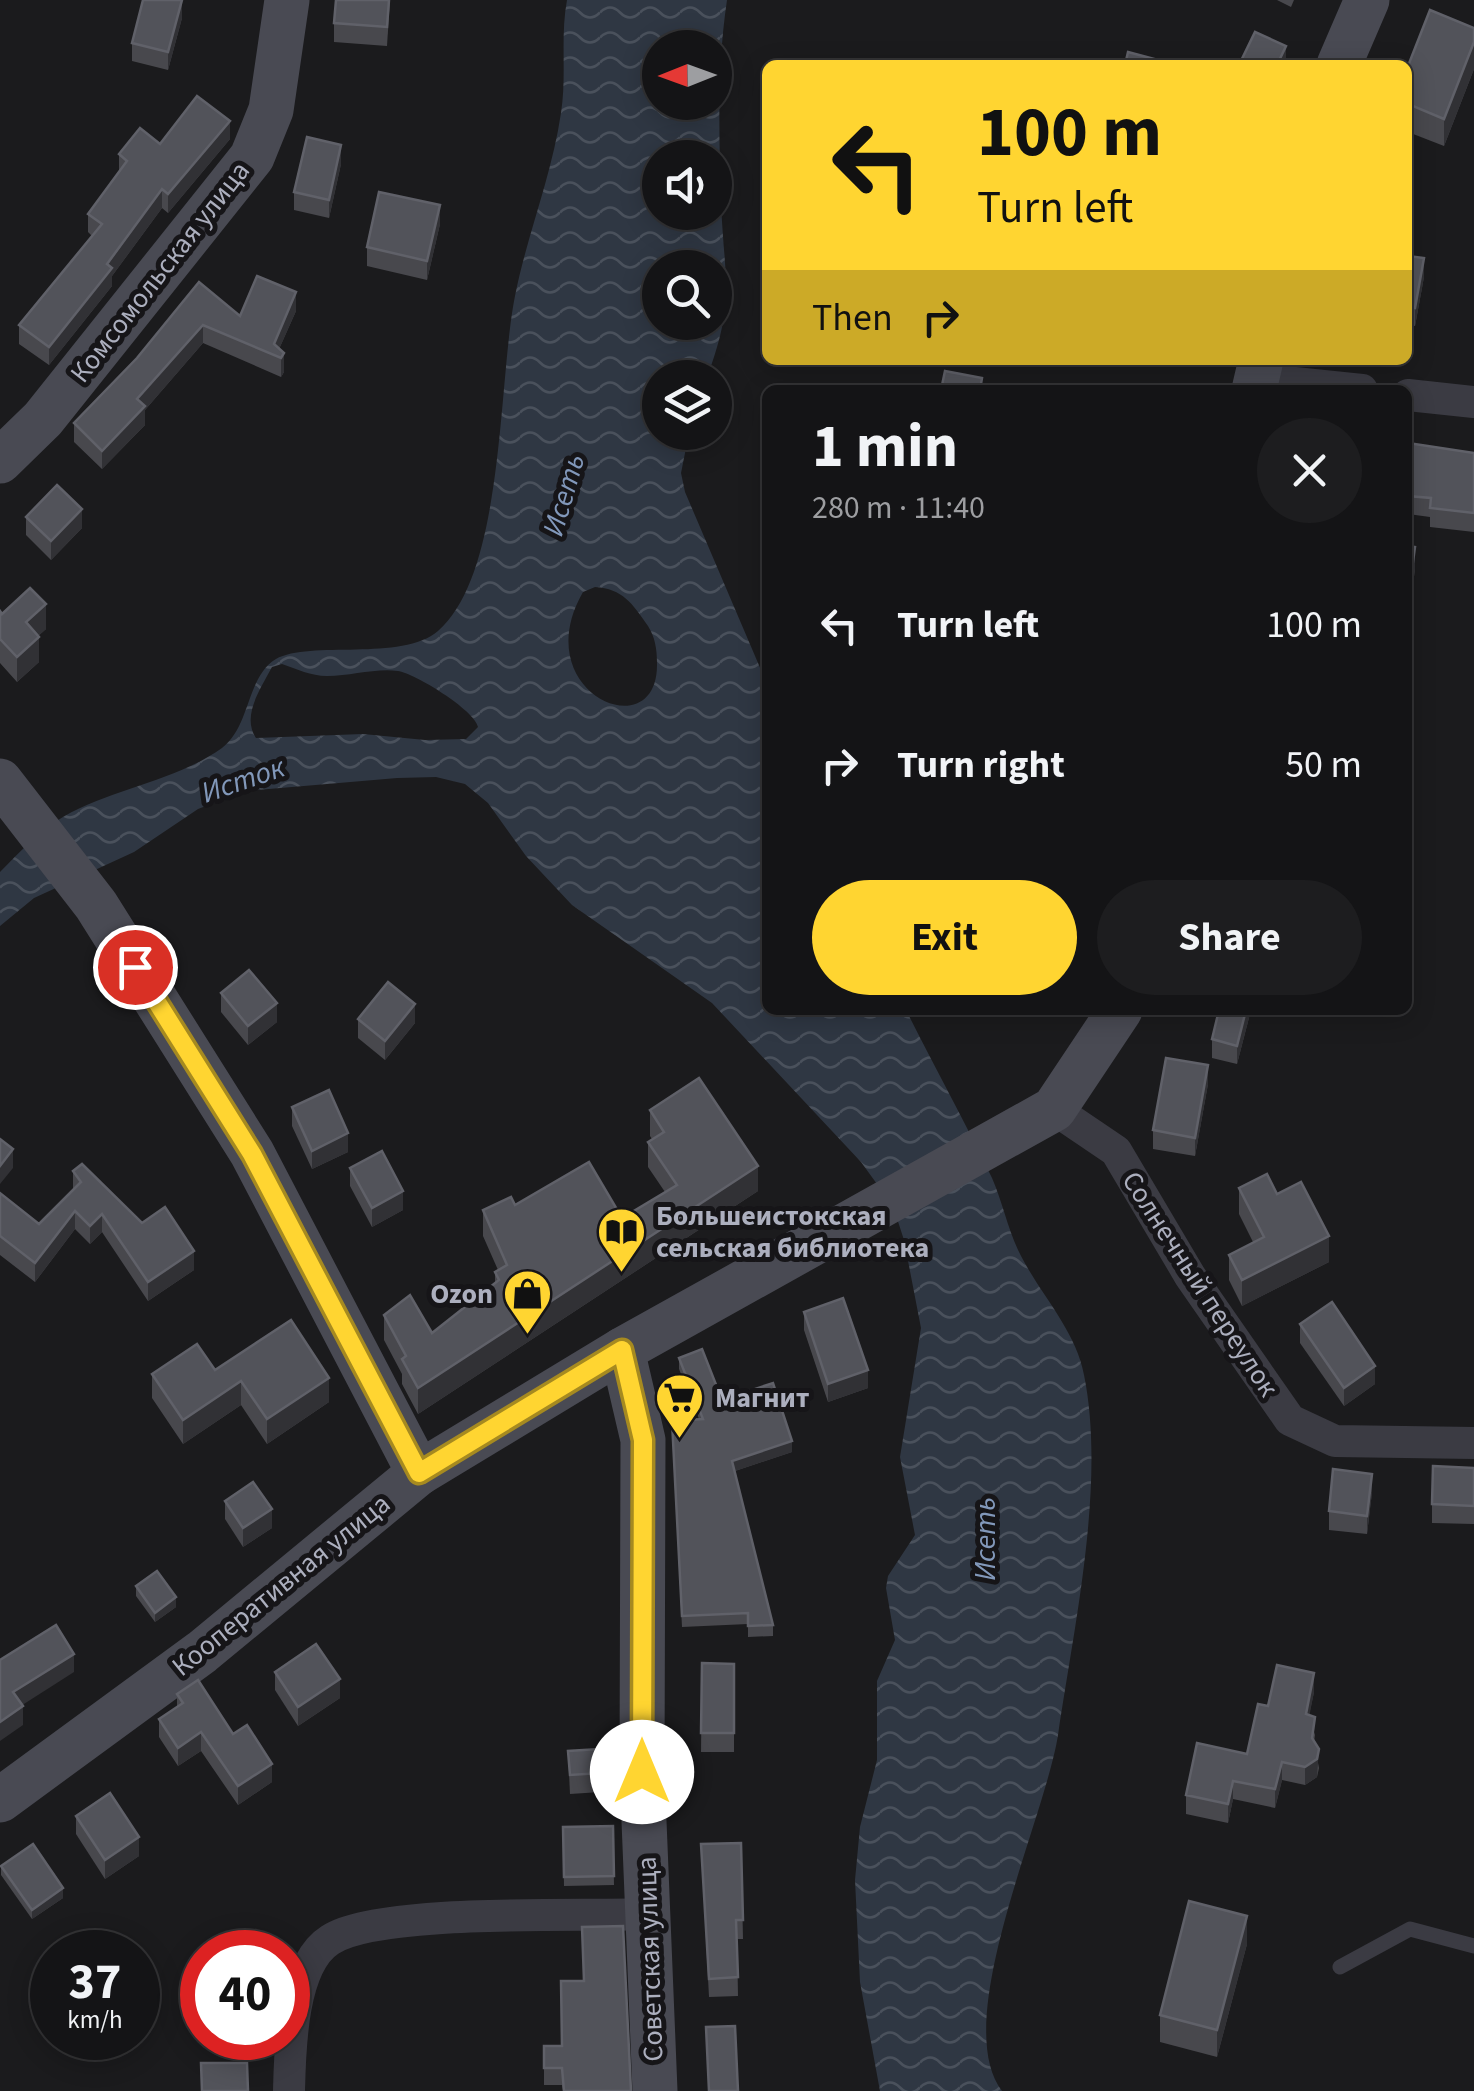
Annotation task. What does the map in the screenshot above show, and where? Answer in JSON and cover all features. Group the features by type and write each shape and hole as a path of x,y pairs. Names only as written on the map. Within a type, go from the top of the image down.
{"street":[{"name":"Комсомольская улица","path":"0,462 43,419 252,156 271,110 286,0"},
{"path":"1340,60 1367,0"},
{"path":"1257,376 1324,385"},
{"path":"1412,395 1474,402"},
{"path":"12,797 96,905 252,1154 419,1473"},
{"path":"1041,1117 1116,1015"},
{"name":"Кооперативная улица","path":"0,1800 202,1652 419,1473 622,1350 1041,1117"},
{"name":"Солнечный переулок","path":"1041,1117 1116,1150 1190,1276 1290,1420 1335,1441 1474,1443"},
{"name":"Советская улица","path":"622,1350 643,1440 642,1753 655,2091"},
{"path":"289,2091 290,2044 302,1981 328,1940 367,1928 421,1919 649,1914"}],"lane":[{"path":"1340,1967 1410,1929 1474,1946"}],"water":[{"path":"567,0 727,0 724,30 642,30 642,120 720,120 720,140 642,140 642,230 723,230 724,250 642,250 642,340 719,340 713,360 642,360 642,450 686,450 681,473 685,492 762,672 762,1015 909,1015 992,1178 1021,1256 1074,1343 1084,1375 1090,1417 1090,1508 1079,1602 1050,1772 1005,1919 987,2018 989,2059 1002,2091 880,2091 860,1982 855,1880 860,1827 877,1760 877,1681 895,1640 886,1588 888,1576 915,1535 900,1457 921,1328 904,1240 893,1206 861,1162 712,1003 572,905 526,856 488,803 465,784 436,777 397,778 245,791 198,809 134,852 34,898 0,926 0,872 22,850 54,823 82,807 184,769 222,748 238,727 259,677 276,659 311,651 402,646 422,640 438,631 460,603 476,566 487,522 515,296 563,99","holes":["595,587 626,599 654,639 657,663 652,689 638,703 619,705 599,698 581,682 570,658 570,628 583,592","282,664 321,676 398,671 443,693 466,711 478,727 466,739 363,734 256,738 251,721 258,693 272,667"]}],"building":[{"path":"143,0 182,0 168,52 132,43"},
{"path":"336,0 389,0 387,27 334,23"},
{"path":"1430,10 1474,28 1474,42 1444,119 1412,106 1410,60"},
{"path":"1255,32 1286,46 1279,60 1241,60"},
{"path":"1128,52 1158,60 1126,60"},
{"path":"197,96 230,121 168,194 162,189 107,264 112,268 49,347 19,325 102,224 88,214 127,161 119,154 140,128 160,144"},
{"path":"307,137 341,145 329,200 294,192"},
{"path":"379,192 440,205 427,261 367,247"},
{"path":"1412,256 1424,258 1415,308 1412,308"},
{"path":"257,276 296,292 274,344 284,353 281,358 203,325 137,399 145,406 102,451 74,423 137,358 199,282 240,316"},
{"path":"945,371 982,378 981,385 942,385"},
{"path":"1412,444 1474,453 1474,513 1430,508 1431,498 1412,496"},
{"path":"57,485 82,509 51,541 26,517"},
{"path":"30,588 46,604 26,622 39,637 17,657 0,639 0,611 2,614"},
{"path":"249,970 277,1003 248,1026 221,993"},
{"path":"388,982 415,1004 385,1041 358,1019"},
{"path":"1218,1015 1245,1015 1237,1046 1212,1039"},
{"path":"1166,1058 1208,1065 1195,1138 1153,1130"},
{"path":"699,1078 758,1166 418,1388 384,1315 410,1295 432,1333 499,1280 495,1272 507,1265 483,1210 511,1197 515,1205 589,1162 622,1218 677,1185 648,1142 664,1132 650,1110"},
{"path":"329,1090 348,1133 312,1151 292,1107"},
{"path":"0,1139 13,1149 0,1166"},
{"path":"382,1151 403,1191 372,1208 350,1168"},
{"path":"82,1164 142,1223 165,1207 194,1251 148,1282 102,1214 90,1226 75,1211 35,1263 0,1236 0,1193 39,1224 81,1182 73,1171"},
{"path":"1267,1174 1277,1194 1301,1182 1329,1236 1242,1280 1229,1255 1264,1237 1239,1188"},
{"path":"843,1298 868,1370 828,1384 804,1312"},
{"path":"1332,1302 1375,1366 1344,1388 1300,1324"},
{"path":"291,1320 329,1378 267,1419 241,1381 183,1420 152,1374 197,1344 215,1370"},
{"path":"702,1349 722,1400 773,1383 792,1441 732,1461 773,1625 748,1626 748,1613 682,1616 672,1421 703,1419 679,1358"},
{"path":"1433,1466 1474,1468 1474,1506 1432,1504"},
{"path":"1333,1469 1372,1474 1367,1516 1329,1511"},
{"path":"253,1482 272,1509 243,1528 225,1501"},
{"path":"157,1571 176,1597 155,1613 136,1586"},
{"path":"56,1625 74,1654 13,1692 23,1706 0,1722 0,1660"},
{"path":"316,1644 340,1679 298,1707 275,1672"},
{"path":"702,1663 734,1664 734,1733 701,1733"},
{"path":"1277,1665 1314,1673 1306,1714 1315,1717 1312,1738 1319,1749 1317,1759 1305,1767 1282,1762 1275,1789 1233,1781 1228,1804 1186,1795 1197,1743 1247,1754 1258,1704 1268,1706"},
{"path":"198,1680 233,1734 247,1725 272,1764 238,1786 201,1732 178,1748 159,1719 183,1703 177,1694"},
{"path":"616,1748 616,1772 570,1775 568,1751"},
{"path":"110,1793 139,1837 105,1860 76,1816"},
{"path":"613,1826 614,1876 564,1877 563,1827"},
{"path":"741,1843 743,1920 736,1920 738,1977 709,1979 701,1844"},
{"path":"33,1844 63,1888 32,1910 1,1866"},
{"path":"1189,1901 1247,1916 1217,2030 1160,2015"},
{"path":"623,1926 631,2091 564,2091 562,2068 544,2068 544,2046 562,2046 561,1981 584,1981 582,1927"},
{"path":"735,2026 738,2091 709,2091 706,2027"},
{"path":"201,2063 247,2063 248,2091 202,2091"}],"place":[{"name":"Большеистокская сельская библиотека","path":"621,1274"},
{"name":"Ozon","path":"528,1336"},
{"name":"Магнит","path":"680,1440"}],"route":[{"path":"135,967 252,1154 419,1473 622,1350 643,1440 642,1772"}],"water label":[{"name":"Исеть","path":"564,495"},
{"name":"Исток","path":"243,780"},
{"name":"Исеть","path":"985,1539"}]}
